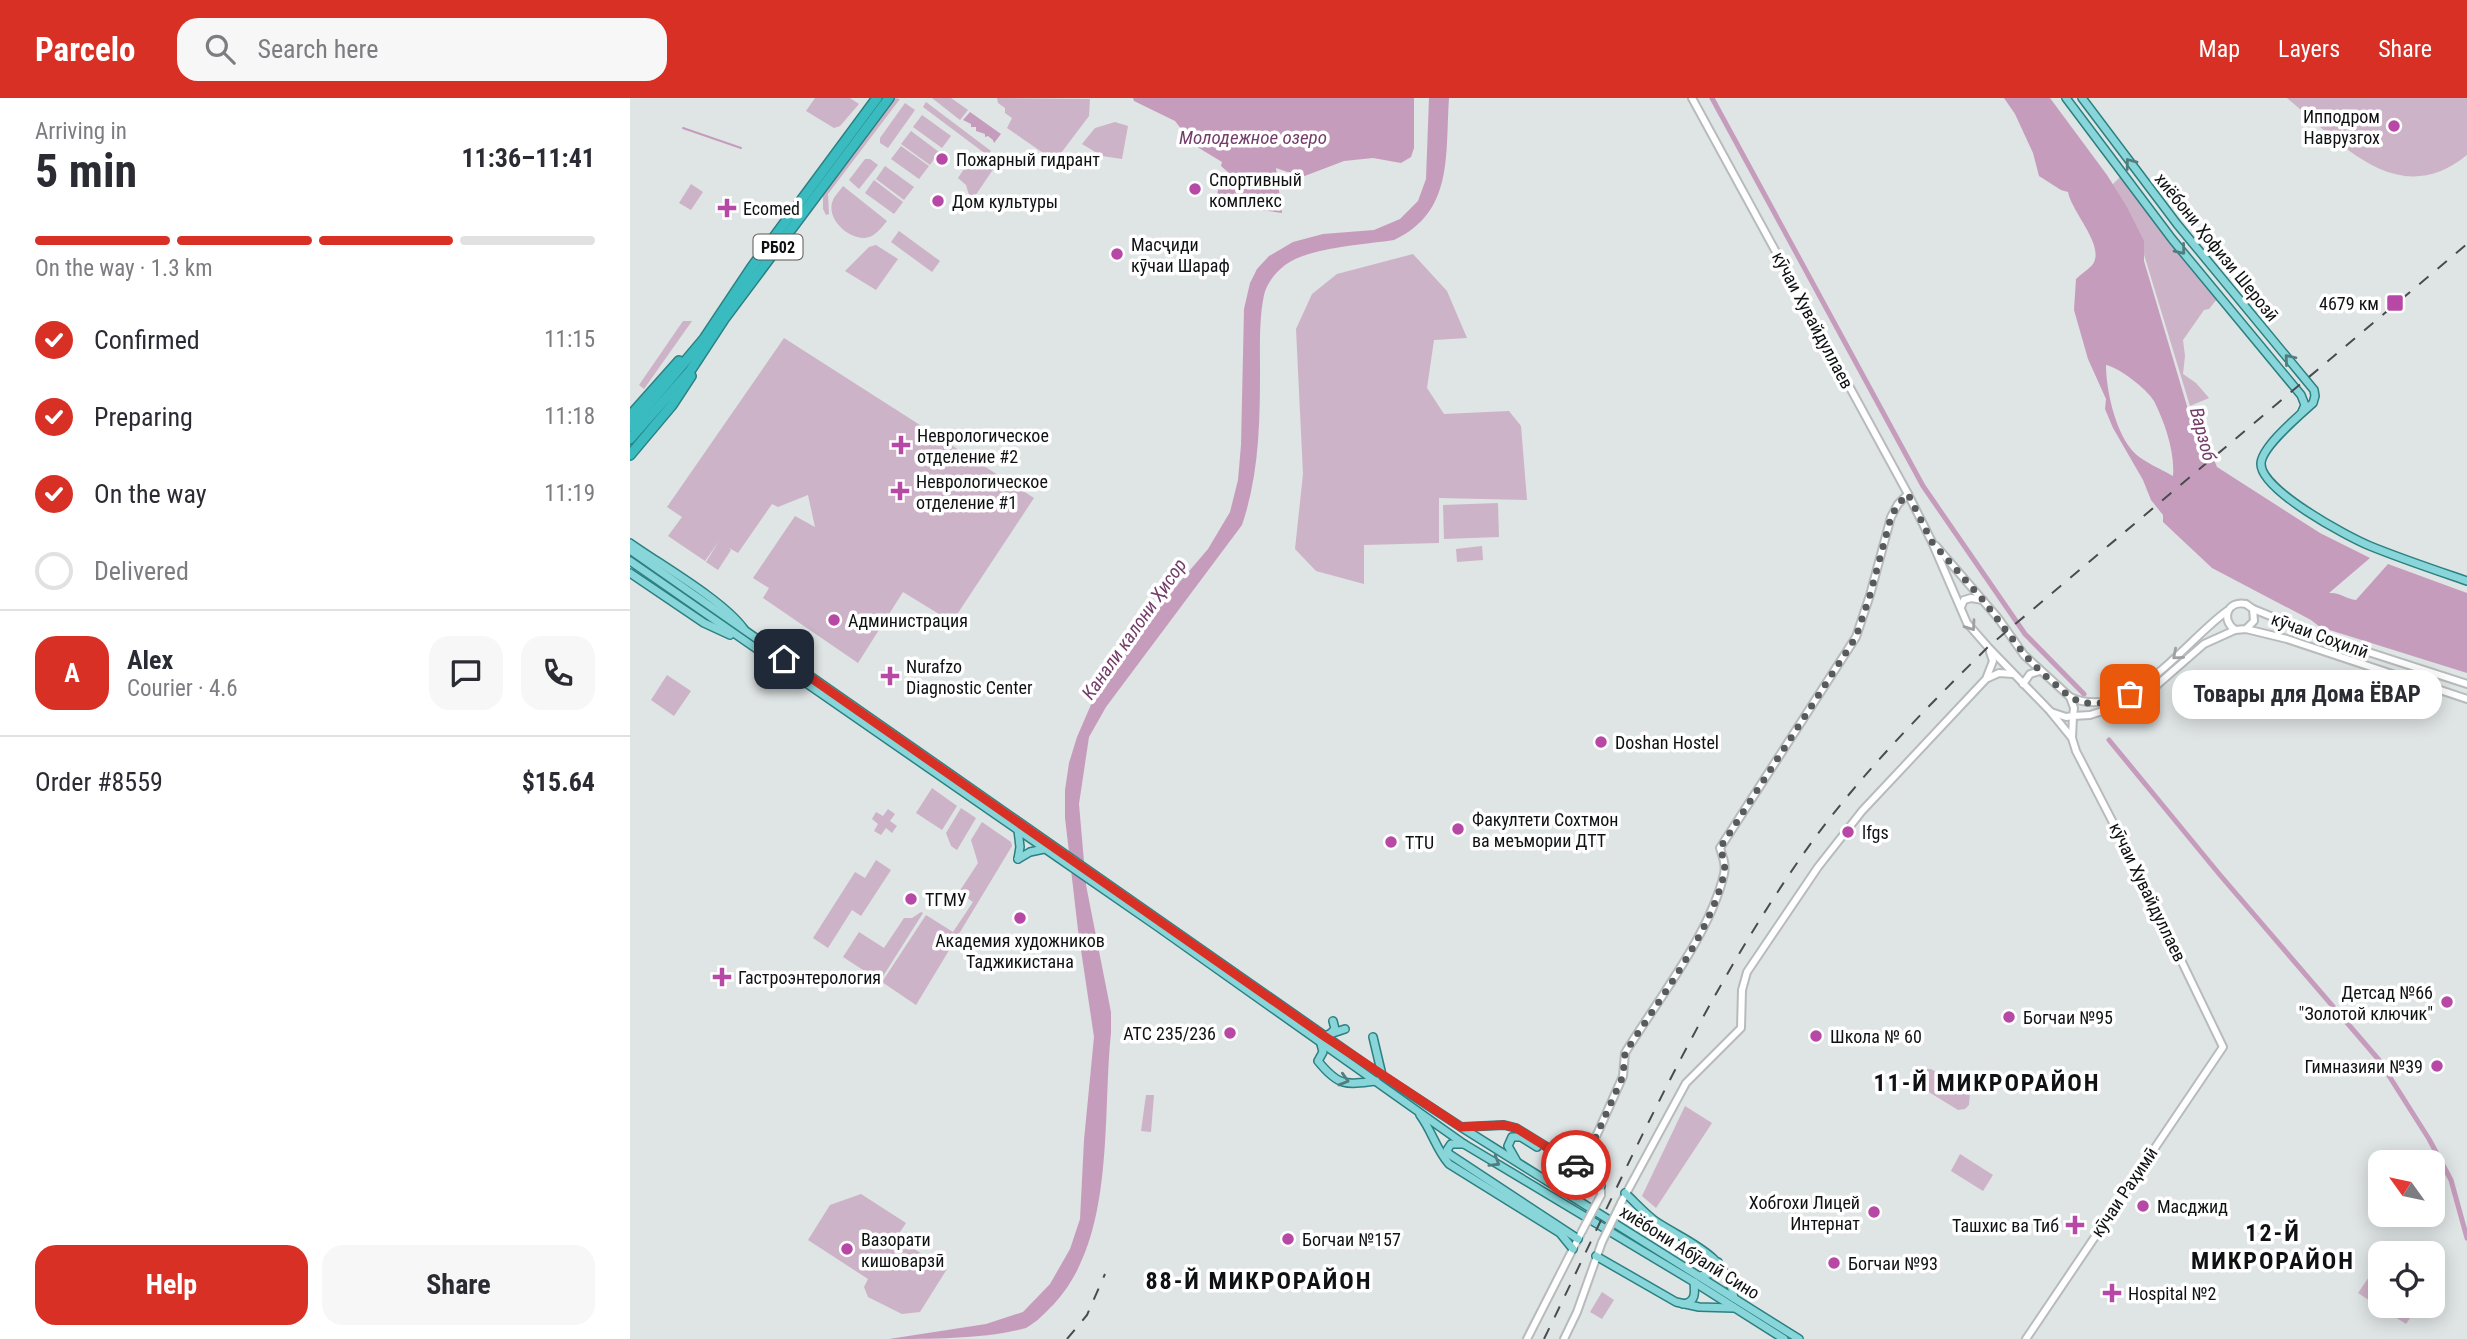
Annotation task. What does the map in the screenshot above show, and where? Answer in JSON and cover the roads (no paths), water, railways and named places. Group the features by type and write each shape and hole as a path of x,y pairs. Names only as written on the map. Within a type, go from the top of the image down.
{"highway":[{"name":"РБ02","path":"665,393 752,267 877,98"},
{"name":"РБ02","path":"630,455 684,390 702,353 724,319 889,98"},
{"name":"РБ02","path":"630,416 693,345 708,333"},
{"name":"РБ02","path":"665,393 702,353"},
{"path":"630,427 665,393"},
{"path":"630,439 665,393"}],"main road":[{"name":"хиёбони Ҳофизи Шерозӣ","path":"2066,98 2115,166 2301,395 2305,403 2301,412"},
{"name":"хиёбони Ҳофизи Шерозӣ","path":"2082,98 2176,224 2314,390 2314,401 2265,452 2261,466 2266,479 2318,518 2368,545 2467,581"},
{"path":"2215,291 2225,283"},
{"name":"хиёбони Абӯалӣ Сино","path":"630,545 743,636 1018,830 1049,849"},
{"name":"хиёбони Абӯалӣ Сино","path":"630,561 743,636 1379,1078 1518,1163 1784,1339"},
{"path":"630,573 720,632 743,636"},
{"path":"1018,830 1018,859 1030,852 1049,849"},
{"path":"1320,1038 1335,1030 1333,1021"},
{"path":"1320,1038 1345,1029"},
{"path":"1320,1038 1324,1049 1318,1061 1338,1081 1346,1084 1379,1078 1373,1037"},
{"name":"хиёбони Абӯалӣ Сино","path":"1379,1078 1464,1144 1696,1279 1734,1298 1799,1339"},
{"path":"1416,1108 1429,1128 1436,1148 1449,1164 1560,1233 1573,1249"},
{"path":"1461,1127 1504,1125 1516,1128 1594,1175"},
{"path":"1518,1163 1508,1146 1509,1140 1516,1136 1601,1190"},
{"path":"1464,1144 1451,1144 1447,1150 1448,1154 1579,1236"},
{"path":"1576,1166 1588,1161"},
{"path":"1625,1193 1655,1221 1718,1262 1728,1274 1734,1298"},
{"path":"1596,1256 1683,1305 1734,1308"},
{"path":"1683,1305 1692,1301 1695,1296 1696,1279 1713,1273 1719,1266 1718,1262"}],"street":[{"name":"кӯчаи Хувайдуллаев","path":"1692,98 1908,494 1967,623 2072,738"},
{"path":"1527,1339 1601,1190 1588,1161 1590,1150 1623,1076 1625,1053 1706,924 1724,873 1720,848 1856,637 1891,517 1908,494"},
{"name":"кӯчаи Хувайдуллаев","path":"1932,542 1983,600 2024,654 2070,697 2074,708 2072,738 2076,751 2133,860 2223,1046"},
{"path":"1961,607 1964,600 1971,597 1983,600"},
{"name":"кӯчаи Соҳилӣ","path":"2228,610 2235,604 2249,605 2253,609 2357,649 2467,684"},
{"name":"кӯчаи Соҳилӣ","path":"2246,629 2254,621 2253,609"},
{"path":"2228,610 2227,621 2235,630"},
{"path":"2070,697 2083,703 2096,704 2130,694 2228,610"},
{"name":"кӯчаи Соҳилӣ","path":"2073,716 2090,715 2141,699 2204,644 2235,630 2246,629 2287,639 2467,699"},
{"path":"1564,1339 1577,1312 1596,1256 1625,1193 1686,1083 1741,1028 1742,990 1746,972 1818,867 1862,811 1986,679 1993,661 1987,648"},
{"path":"2353,662 2357,649"},
{"path":"2023,684 2029,674 2040,671"},
{"path":"1986,679 1999,673 2013,674"},
{"path":"2050,711 2066,717 2073,716"},
{"name":"кӯчаи Раҳимӣ","path":"2026,1339 2223,1046"}],"water":[{"name":"Молодежное озеро","path":"1133,98 1414,98 1414,148 1411,157 1401,163 1373,158 1344,161 1302,177 1276,168 1282,213 1215,203 1221,178 1228,179 1229,173 1221,166 1222,162 1194,145 1175,121 1134,101"},
{"path":"1429,98 1449,98 1446,161 1437,198 1427,214 1413,228 1394,240 1337,248 1296,259 1278,271 1267,286 1261,323 1257,449 1252,487 1242,525 1106,707 1089,737 1079,804 1086,885 1111,1012 1111,1033 1102,1175 1097,1211 1088,1245 1074,1277 1054,1304 1026,1328 977,1336 889,1339 986,1324 1023,1312 1050,1284 1070,1249 1080,1219 1094,1037 1065,818 1069,763 1077,737 1093,700 1144,624 1208,549 1230,512 1238,480 1241,445 1244,309 1250,283 1257,269 1269,256 1293,242 1323,234 1374,230 1400,219 1418,201 1426,179"},
{"path":"2004,98 2050,98 2107,175 2127,207 2144,241 2144,261 2187,406 2201,442 2210,450 2217,467 2320,533 2370,558 2329,593 2356,600 2388,564 2467,593 2467,673 2320,627 2212,568 2163,522 2163,515 2151,500 2105,409 2106,399 2088,359 2074,310 2076,279 2093,264 2095,248 2068,192 2039,176 2033,153 2015,114","holes":["2106,365 2139,385 2154,401 2168,438 2173,476 2139,457 2125,441 2110,397"]},
{"path":"970,112 1001,134 994,143 988,136 985,137 985,134 976,131 976,127 971,127 971,124 963,120"}],"waterway":[{"path":"1712,98 1923,486 2025,634 2084,694"},
{"path":"683,128 741,148"},
{"path":"2109,740 2220,875 2379,1060 2429,1139 2451,1180 2467,1238"}],"railway":[{"path":"1544,1339 1631,1157 1724,980 1795,866 1862,779 1988,647 2467,244"},
{"path":"1067,1339 1087,1315 1105,1274"}],"place":[{"name":"Ипподром Наврузгох","path":"2394,126"},
{"name":"Пожарный гидрант","path":"942,159"},
{"name":"Спортивный комплекс","path":"1195,189"},
{"name":"Дом культуры","path":"938,201"},
{"name":"Ecomed","path":"727,208"},
{"name":"Масҷиди кӯчаи Шараф","path":"1117,254"},
{"name":"4679 км","path":"2395,303"},
{"name":"Неврологическое отделение #2","path":"901,445"},
{"name":"Неврологическое отделение #1","path":"900,491"},
{"name":"Администрация","path":"834,620"},
{"name":"Nurafzo Diagnostic Center","path":"890,676"},
{"name":"Товары для Дома ЁВАР","path":"2130,694"},
{"name":"Doshan Hostel","path":"1601,742"},
{"name":"Факултети Сохтмон ва меъмории ДТТ","path":"1458,829"},
{"name":"lfgs","path":"1848,832"},
{"name":"TTU","path":"1391,842"},
{"name":"ТГМУ","path":"911,899"},
{"name":"Академия художников Таджикистана","path":"1020,918"},
{"name":"Гастроэнтерология","path":"722,977"},
{"name":"Детсад №66 \"Золотой ключик\"","path":"2447,1002"},
{"name":"Богчаи №95","path":"2009,1017"},
{"name":"АТС 235/236","path":"1230,1033"},
{"name":"Школа № 60","path":"1816,1036"},
{"name":"Гимназияи №39","path":"2437,1066"},
{"name":"Масджид","path":"2143,1206"},
{"name":"Хобгохи Лицей Интернат","path":"1874,1212"},
{"name":"Ташхис ва Тиб","path":"2075,1225"},
{"name":"Богчаи №157","path":"1288,1239"},
{"name":"Вазорати кишоварзӣ","path":"847,1249"},
{"name":"Богчаи №93","path":"1834,1263"},
{"name":"Hospital №2","path":"2112,1293"}],"district":[{"name":"11-Й МИКРОРАЙОН","path":"1987,1083"},
{"name":"12-Й МИКРОРАЙОН","path":"2273,1247"},
{"name":"88-Й МИКРОРАЙОН","path":"1259,1281"}],"water label":[{"name":"Варзоб","path":"2203,434"},
{"name":"Канали калони Ҳисор","path":"1134,629"}]}
